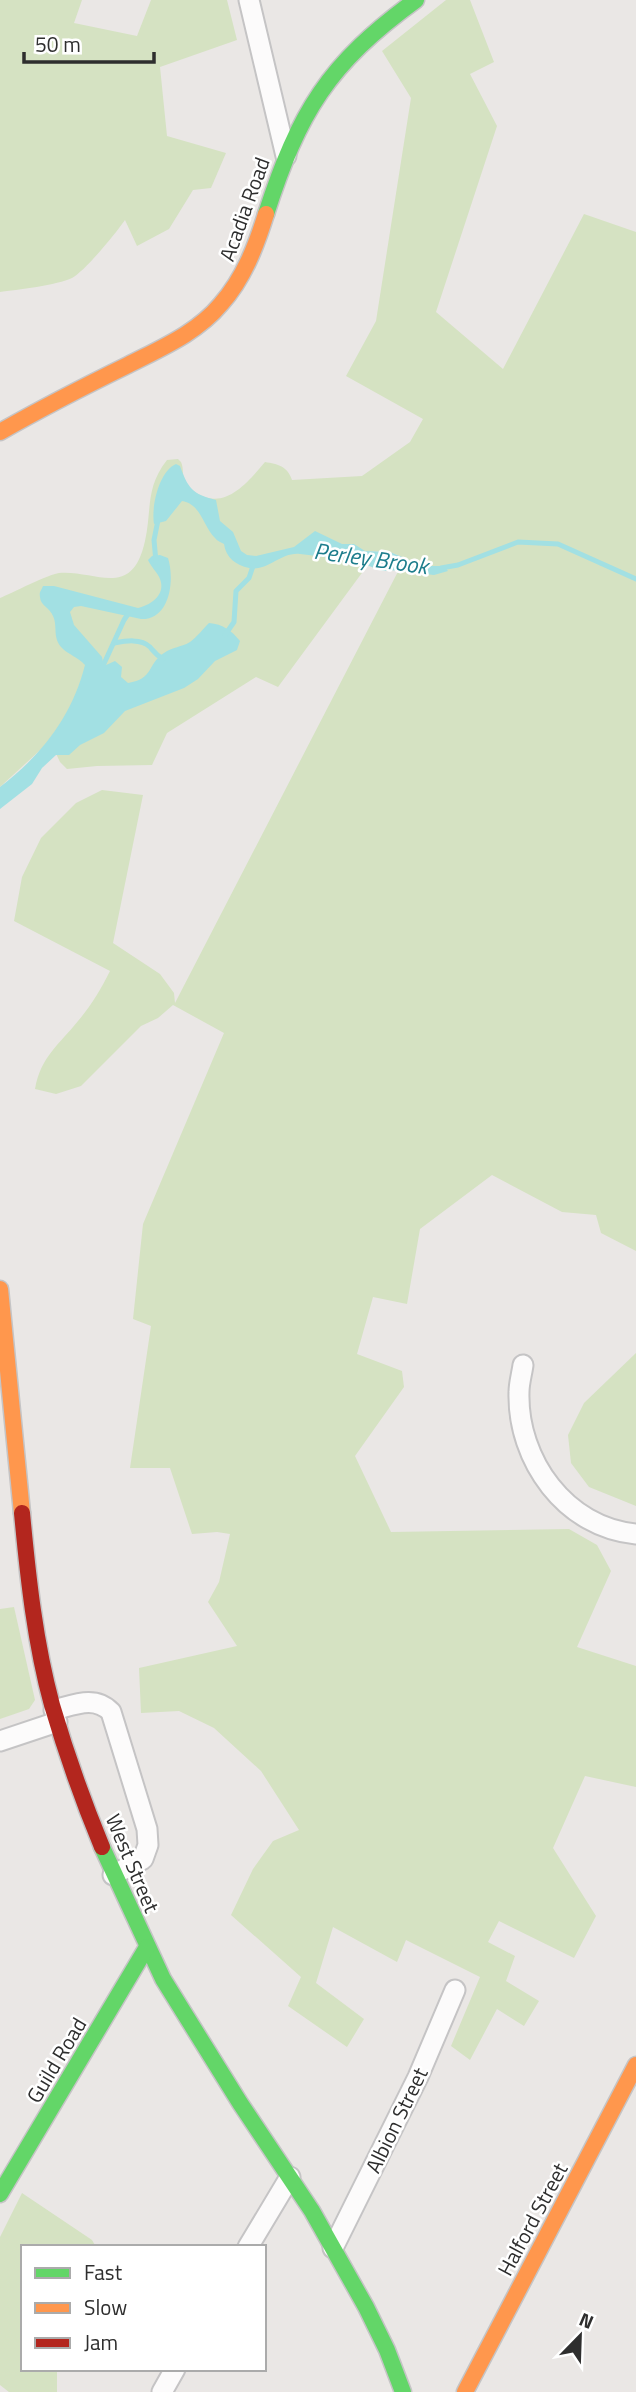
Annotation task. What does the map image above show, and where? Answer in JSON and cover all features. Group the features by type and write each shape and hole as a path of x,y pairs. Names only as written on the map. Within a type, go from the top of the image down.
{"street":[{"path":"249,0 286,156"},
{"name":"Acadia Road","path":"0,432 168,344 209,317 237,282 256,247 286,156 304,116 348,55 375,29 416,0"},
{"name":"West Street","path":"0,1289 28,1578 38,1642 56,1716 82,1798 113,1875 169,1990 290,2177 332,2248 371,2318 403,2392"},
{"path":"523,1365 519,1391 526,1439 537,1466 552,1491 574,1511 600,1526 636,1534"},
{"path":"0,1741 90,1702 99,1703 111,1712 149,1838 143,1859 113,1875"},
{"name":"Guild Road","path":"0,2194 147,1947"},
{"name":"Albion Street","path":"332,2248 418,2077 456,1990"},
{"name":"Halford Street","path":"465,2392 636,2065"},
{"path":"249,2245 290,2177"},
{"path":"162,2392 174,2371"}],"green space":[{"path":"0,0 82,0 74,23 137,36 151,0 227,0 237,40 160,67 167,136 226,153 211,188 193,190 169,229 137,246 125,220 92,260 66,281 0,292"},
{"path":"446,0 470,0 494,62 470,74 497,126 436,312 503,369 584,214 636,232 636,1251 601,1233 596,1215 562,1212 492,1175 420,1229 407,1304 373,1297 357,1354 402,1371 404,1387 355,1456 391,1532 569,1529 597,1545 611,1571 577,1647 636,1666 636,1787 585,1776 553,1848 596,1916 574,1958 499,1921 488,1942 515,1956 506,1981 539,2001 524,2026 497,2009 470,2060 451,2046 480,1977 406,1940 397,1962 333,1927 316,1983 364,2019 347,2047 288,2006 301,1977 231,1915 253,1869 273,1841 299,1830 261,1771 214,1728 179,1711 141,1713 139,1668 237,1646 208,1602 219,1582 230,1534 192,1534 170,1468 130,1468 151,1326 133,1319 143,1224 224,1033 173,1005 158,1018 141,1026 81,1086 56,1094 35,1089 46,1059 87,1009 110,971 14,921 22,877 41,838 76,803 102,790 143,795 113,943 160,974 174,993 175,1003 405,558 390,552 365,551 356,562 367,566 278,687 256,677 167,733 152,765 67,769 60,762 50,741 0,787 0,598 54,574 73,573 111,578 122,576 131,570 139,559 145,541 155,480 167,460 178,459 181,462 184,481 191,489 208,498 218,499 236,492 265,462 282,467 292,480 362,476 410,442 423,419 346,376 376,321 411,98 382,51"},
{"path":"636,1353 636,1506 589,1487 571,1463 568,1435 584,1403"},
{"path":"14,1607 35,1700 29,1709 0,1719 0,1609"},
{"path":"22,2193 92,2240 95,2245 21,2245 21,2371 57,2371 57,2392 9,2392 0,2385 0,2237"}],"water":[{"path":"176,464 180,466 192,489 216,500 220,521 233,532 241,551 247,555 256,556 294,547 315,531 342,544 354,544 365,551 390,552 419,564 444,566 448,571 434,575 382,570 335,558 300,554 286,556 262,567 244,567 229,557 224,544 216,539 198,511 188,503 182,501 166,521 154,524 158,490 165,474"},
{"path":"152,556 168,558 170,587 164,606 151,618 141,619 81,606 74,607 70,612 74,625 102,657 103,662 106,665 115,661 122,667 121,677 128,683 136,681 146,675 164,653 190,642 209,623 223,626 234,634 240,641 237,650 215,661 198,679 184,688 125,711 104,733 80,745 69,755 56,755 42,768 32,784 0,809 0,787 29,762 53,733 72,701 85,665 59,644 53,616 40,600 43,586 54,586 138,608 152,602 161,590 160,579 148,560"}],"waterway":[{"name":"Perley Brook","path":"156,562 154,540 158,520"},
{"name":"Perley Brook","path":"441,568 458,565 518,542 558,544 636,579"},
{"path":"225,635 234,622 236,591 249,578 254,563"},
{"path":"102,668 128,614"},
{"path":"114,643 142,642 163,659"}],"traffic: fast":[{"path":"266,214 291,147 320,93 360,46 416,0"},
{"path":"102,1847 163,1979 240,2103 312,2211 366,2307 403,2392"},
{"path":"0,2194 147,1947"}],"traffic: slow":[{"path":"0,432 166,346 201,323 221,304 243,273 266,214"},
{"path":"0,1289 22,1513"},
{"path":"465,2392 636,2065"}],"traffic: jam":[{"path":"22,1513 33,1610 46,1682 69,1759 102,1847"}]}
